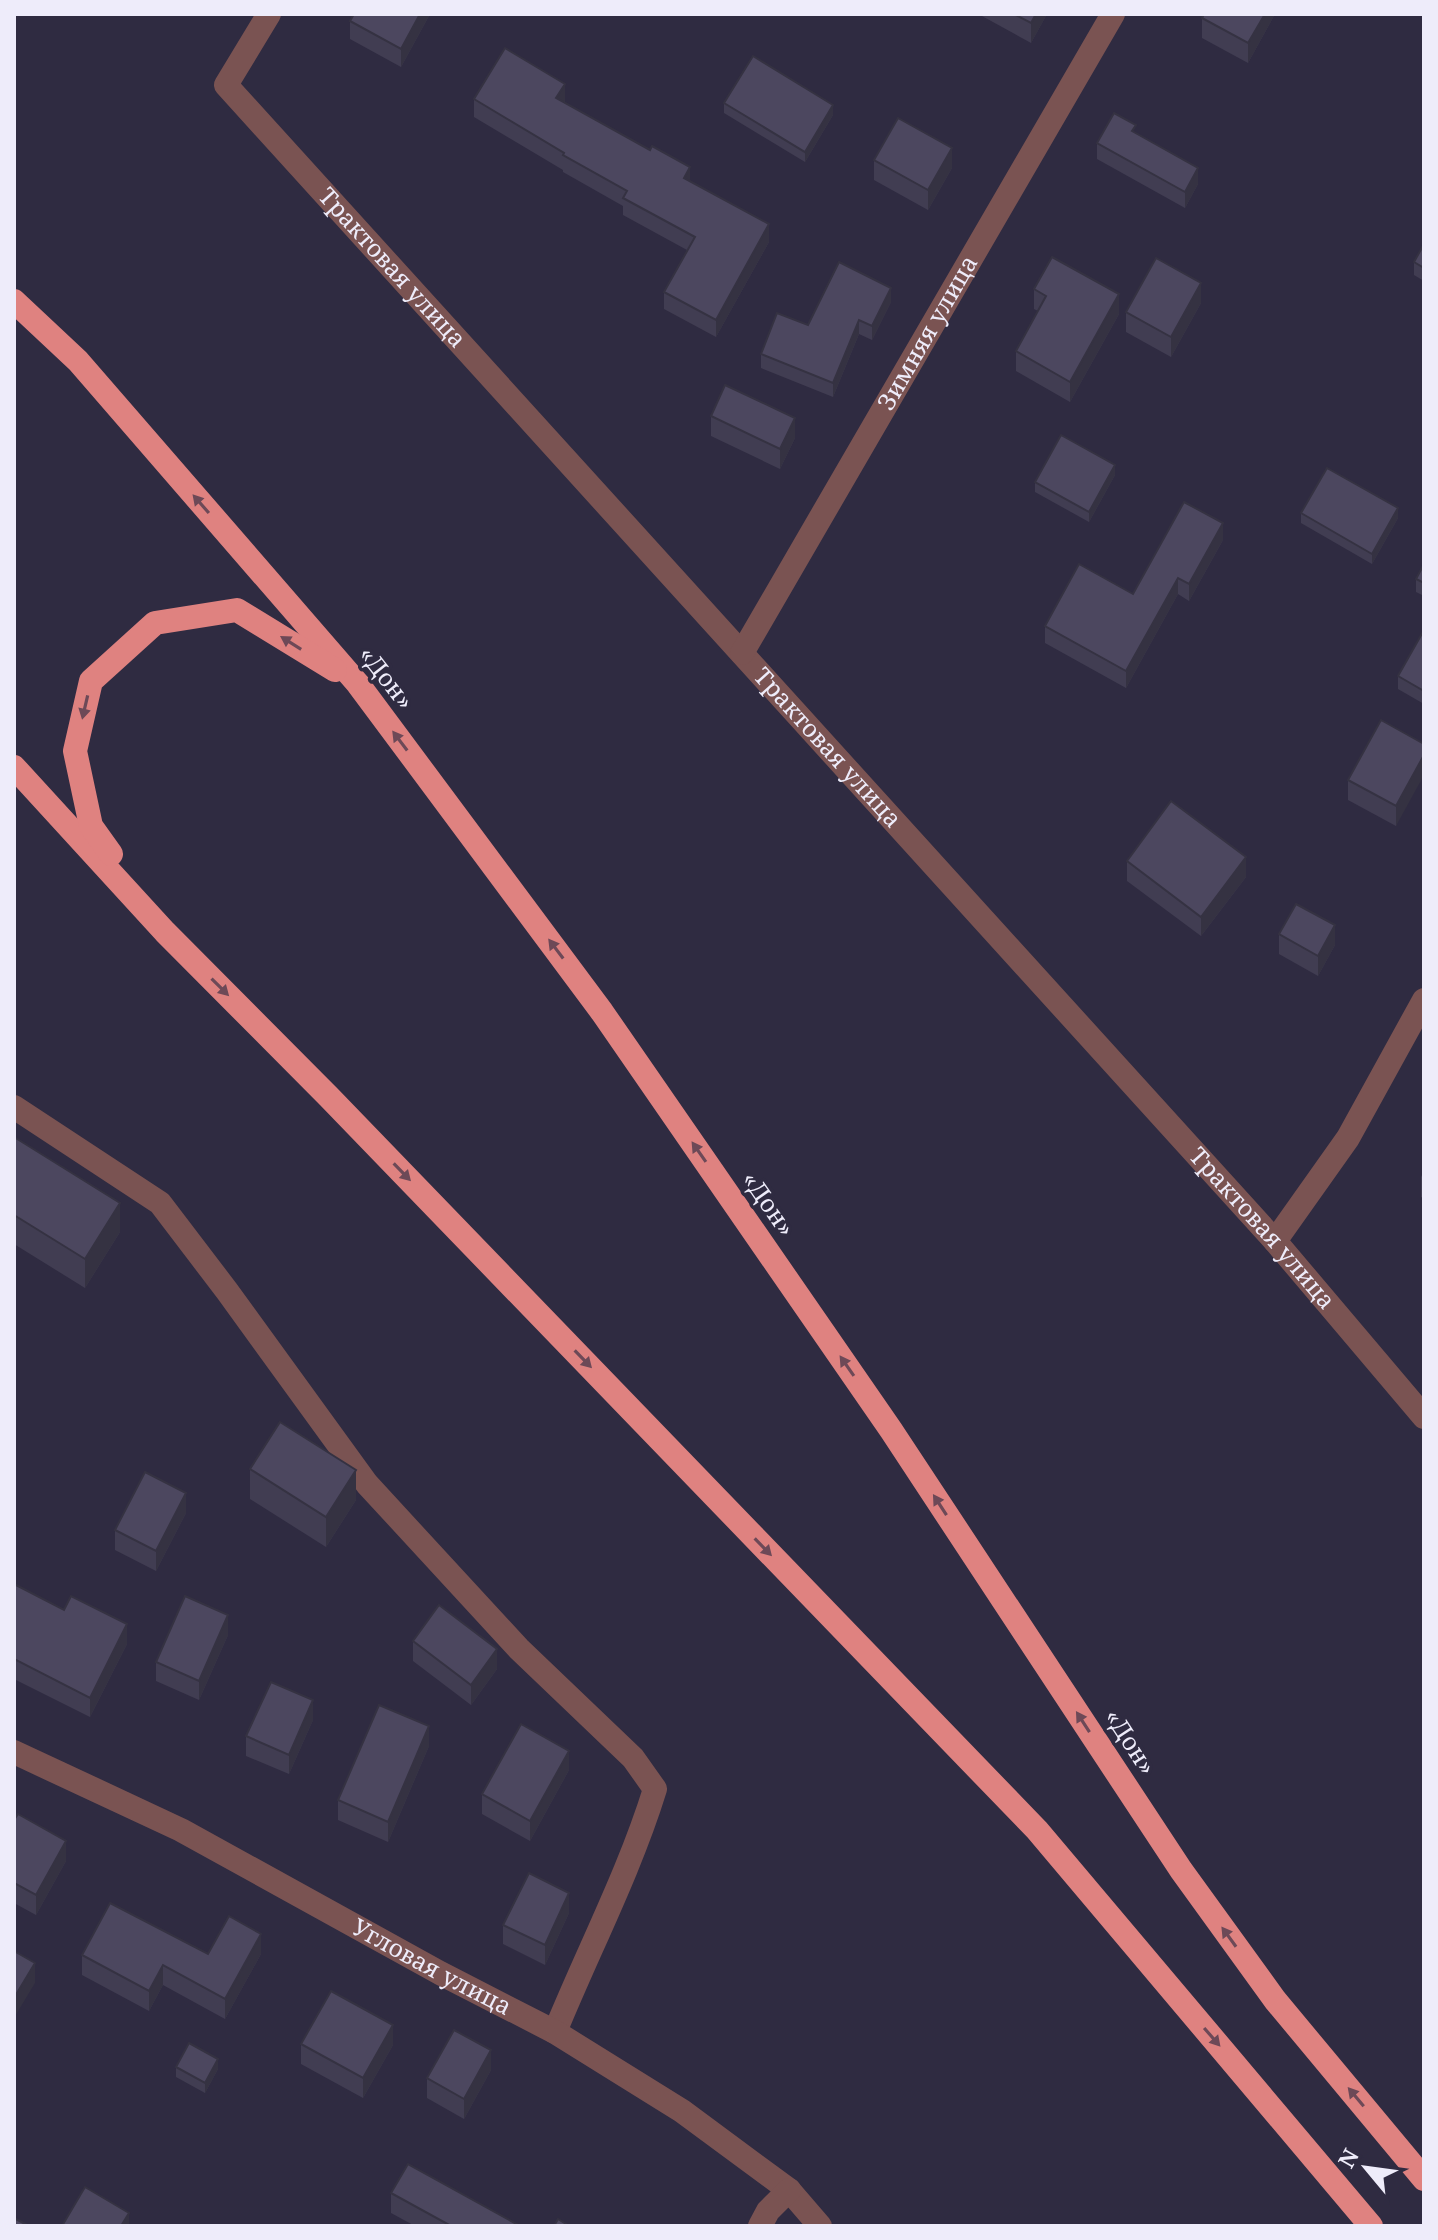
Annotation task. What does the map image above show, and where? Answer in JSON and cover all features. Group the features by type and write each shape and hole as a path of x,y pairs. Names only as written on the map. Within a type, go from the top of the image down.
{"highway":[{"name":"«Дон»","path":"14,301 78,361 358,684 611,1025 891,1430 1181,1870 1275,2000 1424,2179"},
{"path":"165,932 91,826 75,751 91,681 155,623 237,610 358,684"},
{"path":"14,767 165,932 329,1097 1037,1830 1371,2226"}],"street":[{"name":"Трактовая улица","path":"269,14 226,85 1275,1241 1424,1417"},
{"name":"Зимняя улица","path":"742,653 1113,14"},
{"path":"1275,1241 1348,1138 1424,1000"},
{"path":"14,1107 160,1203 367,1484 519,1649 633,1758 655,1789 620,1885 555,2032"},
{"name":"Угловая улица","path":"14,1752 181,1830 440,1973 555,2032 682,2111 789,2190 820,2226"},
{"path":"760,2226 768,2211 789,2190"}],"building":[{"path":"354,14 420,14 401,49 350,21"},
{"path":"1014,14 1036,14 1031,23"},
{"path":"1204,14 1265,14 1248,43 1202,18"},
{"path":"505,48 565,84 556,98 650,150 652,146 690,167 684,178 769,224 716,320 664,292 695,237 623,198 627,191 474,99"},
{"path":"753,56 833,105 805,152 724,103"},
{"path":"1114,113 1136,125 1132,131 1198,168 1185,192 1097,143"},
{"path":"898,118 952,148 928,190 874,160"},
{"path":"1424,244 1424,268 1414,262"},
{"path":"1052,257 1119,294 1070,382 1016,351 1046,296 1034,289"},
{"path":"1156,258 1201,283 1171,337 1126,312"},
{"path":"839,262 891,288 872,326 859,320 833,383 761,354 777,313 808,325"},
{"path":"725,385 795,418 780,449 711,416"},
{"path":"1061,435 1115,465 1089,512 1035,482"},
{"path":"1327,468 1398,508 1372,554 1301,513"},
{"path":"1184,502 1223,523 1189,584 1178,578 1126,671 1045,626 1079,564 1133,594"},
{"path":"1424,564 1424,583 1416,579"},
{"path":"1424,630 1424,691 1398,676"},
{"path":"1381,720 1424,744 1424,755 1396,806 1348,780"},
{"path":"1171,801 1246,857 1201,917 1127,861"},
{"path":"1296,904 1335,925 1318,956 1279,934"},
{"path":"14,1137 120,1203 85,1259 14,1215"},
{"path":"280,1422 356,1470 326,1517 250,1469"},
{"path":"145,1472 186,1493 156,1551 115,1530"},
{"path":"14,1584 64,1610 71,1596 127,1624 90,1698 14,1659"},
{"path":"185,1596 228,1615 199,1681 156,1662"},
{"path":"439,1605 497,1649 471,1685 413,1641"},
{"path":"271,1682 313,1700 289,1755 246,1736"},
{"path":"379,1705 429,1726 388,1822 338,1800"},
{"path":"521,1724 569,1751 530,1821 482,1794"},
{"path":"18,1814 66,1841 36,1895 14,1883 14,1820"},
{"path":"529,1873 569,1893 545,1945 503,1925"},
{"path":"110,1903 208,1954 229,1916 261,1934 225,1999 163,1965 149,1991 82,1955"},
{"path":"14,1951 35,1963 14,1998"},
{"path":"331,1991 393,2025 363,2078 301,2044"},
{"path":"454,2030 491,2050 464,2099 427,2078"},
{"path":"189,2043 218,2059 205,2083 176,2067"},
{"path":"408,2164 520,2226 451,2226 391,2193"},
{"path":"85,2187 129,2213 121,2226 62,2226"},
{"path":"14,2218 29,2226 14,2226"},
{"path":"558,2219 569,2226 554,2226"}]}
